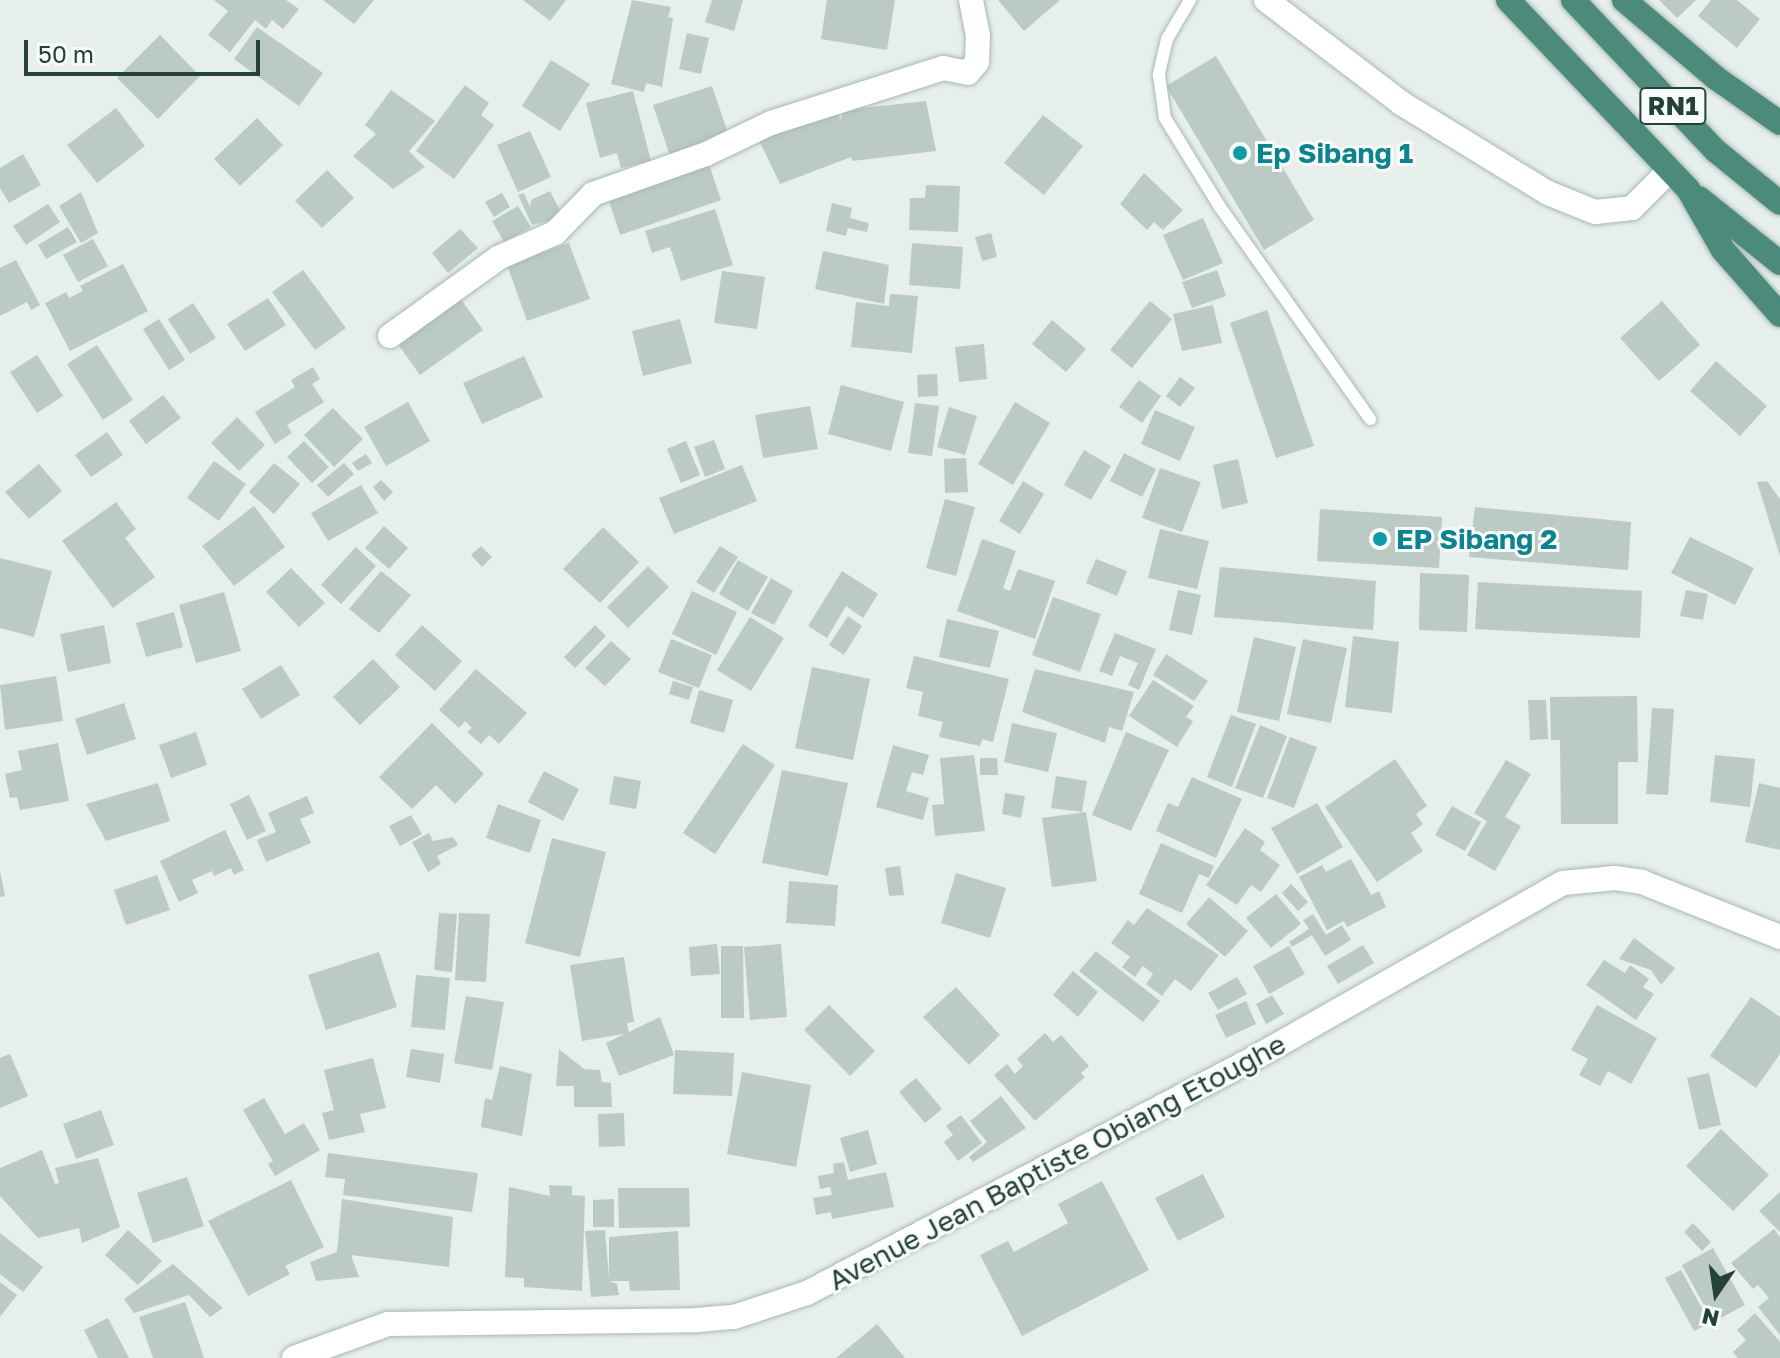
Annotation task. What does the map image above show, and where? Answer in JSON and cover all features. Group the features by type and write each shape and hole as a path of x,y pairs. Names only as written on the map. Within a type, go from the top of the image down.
{"highway":[{"name":"RN1","path":"1508,0 1669,171 1780,263"},
{"name":"RN1","path":"1573,0 1716,151 1780,203"},
{"path":"1624,0 1716,78 1780,123"},
{"path":"1688,189 1723,250 1780,315"}],"street":[{"path":"390,336 498,258 555,233 593,194 706,154 771,123 943,68 968,73 977,62 978,36 971,0"},
{"path":"1266,0 1401,103 1548,193 1595,212 1632,208 1669,171"},
{"name":"Avenue Jean Baptiste Obiang Etoughe","path":"294,1358 388,1324 697,1320 734,1317 807,1293 1244,1064 1563,883 1615,878 1642,882 1780,937"}],"lane":[{"path":"1190,0 1167,39 1159,75 1165,118 1220,207 1370,419"}],"building":[{"path":"214,0 286,0 299,9 283,29 272,20 266,29 255,20 230,52 208,35 228,11"},
{"path":"323,0 374,0 354,24"},
{"path":"523,0 566,0 550,21"},
{"path":"632,0 671,7 668,17 673,18 662,87 646,83 644,92 611,84"},
{"path":"712,0 743,0 734,31 705,22"},
{"path":"827,0 895,0 887,50 821,39"},
{"path":"998,0 1060,0 1024,31"},
{"path":"1659,0 1696,0 1677,18"},
{"path":"1711,0 1737,0 1760,19 1737,48 1698,16"},
{"path":"257,27 323,73 299,106 234,59"},
{"path":"687,33 709,38 701,74 679,69"},
{"path":"160,35 200,76 158,119 117,78"},
{"name":"Ep Sibang 1","path":"1216,56 1314,220 1264,250 1166,86"},
{"path":"551,60 590,84 560,131 522,106"},
{"path":"465,85 489,103 481,115 494,125 454,179 416,151"},
{"path":"712,86 730,139 671,159 653,105"},
{"path":"391,90 435,121 409,151 425,167 393,189 353,156 376,134 365,125"},
{"path":"633,91 651,161 621,168 617,153 600,158 586,103"},
{"path":"926,101 936,151 852,161 851,157 780,184 759,140 838,108 840,120 844,110"},
{"path":"116,108 145,146 97,183 67,145"},
{"path":"1043,115 1083,146 1044,195 1004,163"},
{"path":"257,118 283,145 240,186 214,159"},
{"path":"530,131 551,177 518,192 497,145"},
{"path":"23,154 41,185 9,203 0,188 0,168"},
{"path":"707,158 721,200 620,235 606,192"},
{"path":"327,170 354,198 322,228 295,201"},
{"path":"1144,173 1183,210 1163,230 1154,222 1147,230 1120,204"},
{"path":"926,185 960,186 958,232 909,230 910,198 925,198"},
{"path":"550,191 563,217 532,225 518,195 524,193 530,207 531,200"},
{"path":"81,192 98,233 81,243 59,206"},
{"path":"502,193 510,207 494,217 485,202"},
{"path":"832,203 852,208 850,218 869,223 867,232 848,228 846,236 826,231"},
{"path":"48,204 60,222 26,245 13,226"},
{"path":"518,206 531,227 504,242 492,221"},
{"path":"715,209 733,265 681,281 670,247 652,253 645,231"},
{"path":"1203,218 1223,263 1183,280 1163,235"},
{"path":"68,227 77,242 46,259 38,245"},
{"path":"460,229 478,248 448,273 432,253"},
{"path":"991,233 997,257 982,261 975,237"},
{"path":"93,239 108,266 78,282 63,255"},
{"path":"569,243 590,299 527,321 507,265"},
{"path":"912,243 963,247 960,289 909,285"},
{"path":"823,251 889,265 884,304 815,289"},
{"path":"16,260 40,305 31,310 27,302 0,316 0,268"},
{"path":"123,264 148,311 70,351 45,303 66,292 69,298 83,291 80,286"},
{"path":"303,270 346,328 315,350 272,292"},
{"path":"1217,270 1226,296 1192,308 1182,282"},
{"path":"722,271 765,277 757,329 714,323"},
{"path":"890,294 918,296 912,353 851,347 856,302 889,306"},
{"path":"268,298 286,325 245,351 227,324"},
{"path":"460,298 483,330 420,375 397,343"},
{"path":"1150,301 1172,319 1132,368 1110,350"},
{"path":"1662,301 1700,345 1659,381 1620,338"},
{"path":"193,303 216,338 190,354 168,319"},
{"path":"1213,305 1222,343 1182,351 1173,314"},
{"path":"1267,310 1314,446 1276,458 1230,323"},
{"path":"159,319 185,360 169,370 143,329"},
{"path":"680,319 692,363 643,376 632,331"},
{"path":"1052,320 1086,349 1066,372 1032,344"},
{"path":"984,344 987,379 959,382 955,347"},
{"path":"97,345 133,400 103,420 67,364"},
{"path":"37,355 63,396 37,413 10,372"},
{"path":"524,356 543,397 482,424 463,383"},
{"path":"1716,361 1767,406 1740,436 1690,391"},
{"path":"313,367 320,379 312,384 324,402 287,425 292,433 275,444 255,412 295,387 291,380"},
{"path":"937,374 938,396 918,397 917,375"},
{"path":"1180,377 1195,388 1180,407 1166,396"},
{"path":"1139,380 1161,396 1142,423 1119,407"},
{"path":"841,385 904,402 891,451 828,434"},
{"path":"163,395 181,418 146,444 129,421"},
{"path":"408,402 430,441 386,466 364,427"},
{"path":"1015,402 1050,423 1013,485 978,464"},
{"path":"915,403 939,406 932,456 908,453"},
{"path":"810,406 818,449 763,458 755,415"},
{"path":"949,407 977,416 965,455 937,447"},
{"path":"333,408 363,439 334,467 304,435"},
{"path":"1155,410 1195,427 1180,461 1141,444"},
{"path":"237,417 265,445 239,471 211,443"},
{"path":"107,432 123,455 91,477 75,455"},
{"path":"714,440 725,469 705,477 694,447"},
{"path":"304,441 329,467 312,483 287,457"},
{"path":"686,441 700,475 681,483 667,449"},
{"path":"1084,450 1111,466 1091,500 1064,485"},
{"path":"1124,453 1156,469 1142,497 1110,481"},
{"path":"366,454 372,463 358,471 352,463"},
{"path":"966,458 968,492 945,493 944,459"},
{"path":"1238,459 1248,503 1222,509 1213,465"},
{"path":"214,461 246,484 219,521 187,498"},
{"path":"274,463 300,484 274,514 249,492"},
{"path":"344,463 354,474 328,497 317,485"},
{"path":"39,464 62,491 29,519 5,492"},
{"path":"742,465 757,501 674,534 659,498"},
{"path":"1160,468 1201,482 1182,532 1142,518"},
{"path":"381,480 393,492 384,501 373,487"},
{"path":"1023,481 1044,494 1020,534 999,521"},
{"path":"1767,481 1780,499 1780,556 1757,482"},
{"path":"361,485 378,513 328,541 311,513"},
{"path":"945,499 975,507 956,576 926,568"},
{"path":"116,502 136,529 125,538 155,577 113,608 62,541"},
{"path":"254,506 285,547 234,586 202,546"},
{"path":"1475,507 1631,522 1628,570 1469,557"},
{"name":"EP Sibang 2","path":"1320,509 1442,517 1439,568 1317,561"},
{"path":"384,526 408,548 389,569 365,548"},
{"path":"603,527 639,562 600,603 563,569"},
{"path":"1160,529 1209,541 1197,589 1148,578"},
{"path":"1690,537 1754,568 1735,605 1671,573"},
{"path":"982,539 1016,551 1003,588 1010,591 1018,569 1055,581 1035,639 957,611"},
{"path":"481,546 492,557 482,567 471,555"},
{"path":"720,546 738,557 714,593 696,582"},
{"path":"356,547 376,566 341,604 321,585"},
{"path":"0,558 52,571 34,637 0,628"},
{"path":"1096,559 1127,571 1117,596 1086,583"},
{"path":"738,560 768,577 748,611 719,594"},
{"path":"648,566 669,587 628,628 607,607"},
{"path":"1220,567 1376,581 1373,630 1214,617"},
{"path":"291,568 325,603 299,627 266,592"},
{"path":"381,571 411,595 379,633 349,609"},
{"path":"842,571 878,594 863,618 846,606 827,638 808,626"},
{"path":"1420,573 1469,575 1467,632 1419,630"},
{"path":"771,578 793,591 774,625 751,613"},
{"path":"1478,582 1642,591 1640,638 1475,629"},
{"path":"1178,590 1201,595 1192,635 1169,630"},
{"path":"1686,590 1708,594 1703,620 1680,616"},
{"path":"692,591 737,612 716,655 672,634"},
{"path":"224,592 241,651 196,663 179,605"},
{"path":"1053,597 1101,614 1080,672 1032,655"},
{"path":"174,612 183,647 146,657 136,623"},
{"path":"848,616 862,626 844,655 829,645"},
{"path":"750,617 784,638 751,691 717,670"},
{"path":"947,619 999,631 990,668 939,657"},
{"path":"104,625 111,663 68,672 60,634"},
{"path":"422,625 462,661 435,691 395,655"},
{"path":"595,625 606,636 575,668 564,657"},
{"path":"1115,633 1156,649 1139,690 1128,685 1138,663 1120,656 1112,676 1099,671"},
{"path":"1353,636 1399,642 1392,713 1345,707"},
{"path":"1254,637 1296,647 1279,721 1237,712"},
{"path":"671,639 712,655 699,688 658,672"},
{"path":"1303,639 1347,648 1331,723 1287,714"},
{"path":"611,641 631,659 605,686 585,668"},
{"path":"1166,654 1208,681 1194,701 1153,675"},
{"path":"914,656 1009,679 993,742 982,739 980,746 939,737 943,722 918,716 923,692 906,688"},
{"path":"373,659 400,687 360,725 333,697"},
{"path":"281,665 300,695 261,719 242,689"},
{"path":"812,667 870,679 853,760 795,748"},
{"path":"476,669 527,713 499,744 489,735 481,744 467,732 472,728 465,721 459,728 439,710"},
{"path":"1035,669 1134,692 1122,731 1109,727 1105,743 1022,712"},
{"path":"56,676 63,721 5,730 0,685"},
{"path":"1153,680 1194,706 1186,717 1193,721 1177,747 1129,716"},
{"path":"673,681 693,687 689,700 669,694"},
{"path":"699,690 733,700 724,733 690,723"},
{"path":"1637,696 1638,762 1618,762 1618,824 1561,824 1560,740 1551,740 1550,697"},
{"path":"1528,700 1546,700 1548,739 1530,740"},
{"path":"124,703 136,739 87,755 75,719"},
{"path":"1652,708 1674,709 1668,795 1646,794"},
{"path":"1231,715 1256,724 1232,787 1207,777"},
{"path":"432,723 484,774 455,804 436,785 412,809 379,777"},
{"path":"1012,723 1057,733 1048,772 1004,762"},
{"path":"1260,725 1287,736 1263,798 1235,788"},
{"path":"196,732 207,765 171,778 159,745"},
{"path":"1126,732 1169,750 1131,831 1092,815"},
{"path":"1290,737 1317,747 1294,808 1267,798"},
{"path":"58,743 69,801 20,810 17,797 10,798 5,774 22,770 18,751"},
{"path":"743,744 775,765 715,854 683,833"},
{"path":"893,745 929,755 923,775 912,772 906,791 929,798 923,820 876,807"},
{"path":"974,755 985,831 935,836 932,805 944,804 940,758"},
{"path":"1715,755 1755,759 1750,807 1710,802"},
{"path":"980,758 997,758 998,775 980,775"},
{"path":"1395,759 1427,806 1416,814 1423,824 1411,833 1423,851 1377,882 1325,807"},
{"path":"1506,760 1531,774 1505,817 1521,826 1495,871 1467,855 1487,821 1474,813"},
{"path":"782,770 848,783 828,876 762,863"},
{"path":"544,771 579,789 563,821 528,802"},
{"path":"614,776 641,781 636,809 609,804"},
{"path":"1056,776 1087,781 1082,812 1051,808"},
{"path":"1192,777 1242,799 1216,858 1156,831 1168,803 1178,807"},
{"path":"158,783 170,821 106,841 86,804"},
{"path":"1759,783 1780,788 1780,850 1745,842"},
{"path":"1005,793 1025,796 1021,818 1002,814"},
{"path":"249,795 266,831 247,840 230,804"},
{"path":"307,796 314,813 300,819 311,843 266,862 257,840 276,832 268,813"},
{"path":"1317,803 1343,847 1297,874 1271,828"},
{"path":"498,804 541,820 530,853 486,838"},
{"path":"1452,806 1481,822 1465,851 1435,835"},
{"path":"1086,812 1097,881 1052,887 1042,818"},
{"path":"411,815 422,834 400,846 389,826"},
{"path":"1245,828 1265,842 1260,850 1280,865 1261,892 1251,885 1237,905 1206,885"},
{"path":"225,830 244,870 234,875 231,868 214,876 212,871 192,880 198,893 179,902 160,861"},
{"path":"429,833 433,841 453,837 458,845 437,856 441,864 428,872 412,842"},
{"path":"552,838 606,852 580,957 525,943"},
{"path":"1161,843 1214,866 1209,878 1199,874 1182,913 1139,894"},
{"path":"1351,859 1371,895 1379,891 1386,907 1347,927 1344,921 1327,930 1299,877 1322,865 1326,872"},
{"path":"900,866 904,895 889,896 885,868"},
{"path":"0,871 5,896 0,897"},
{"path":"956,873 1006,888 990,938 941,923"},
{"path":"157,875 170,910 126,925 114,890"},
{"path":"789,881 838,885 835,926 786,923"},
{"path":"1291,884 1308,902 1298,911 1282,893"},
{"path":"1276,894 1301,924 1271,948 1246,918"},
{"path":"1209,897 1248,931 1225,957 1186,924"},
{"path":"1147,908 1219,955 1191,991 1175,979 1162,996 1146,984 1153,974 1143,966 1135,977 1122,967 1130,957 1111,943 1128,920 1134,925"},
{"path":"439,913 457,914 452,972 434,970"},
{"path":"459,913 490,914 486,982 455,980"},
{"path":"1313,914 1326,935 1342,925 1351,940 1325,956 1312,935 1292,947 1289,942 1309,929 1303,920"},
{"path":"1634,938 1675,968 1661,985 1651,970 1619,959"},
{"path":"717,944 720,974 691,976 689,947"},
{"path":"781,944 787,1017 750,1020 744,947"},
{"path":"1363,945 1374,963 1338,984 1327,966"},
{"path":"721,946 743,946 744,1018 721,1018"},
{"path":"1289,946 1305,974 1269,994 1253,966"},
{"path":"1096,951 1160,1001 1143,1022 1079,971"},
{"path":"379,952 397,1007 326,1030 308,975"},
{"path":"624,957 634,1022 627,1023 629,1033 582,1041 570,965"},
{"path":"1604,960 1625,973 1630,965 1649,979 1643,987 1654,994 1636,1020 1586,985"},
{"path":"1073,971 1098,992 1078,1017 1053,995"},
{"path":"416,975 450,978 445,1030 411,1027"},
{"path":"1237,977 1247,994 1218,1010 1208,993"},
{"path":"956,987 1000,1035 969,1065 923,1017"},
{"path":"1272,995 1284,1014 1266,1024 1256,1004"},
{"path":"466,996 504,1002 492,1070 454,1063"},
{"path":"1751,997 1780,1017 1780,1054 1756,1088 1710,1056"},
{"path":"1246,1001 1256,1024 1226,1038 1215,1015"},
{"path":"829,1005 875,1051 850,1076 804,1030"},
{"path":"1597,1005 1657,1038 1631,1084 1608,1071 1600,1086 1579,1075 1588,1059 1571,1050"},
{"path":"660,1017 674,1055 619,1076 606,1043"},
{"path":"1045,1033 1053,1042 1061,1035 1089,1066 1081,1073 1085,1077 1035,1121 994,1075 1007,1064 1015,1074 1023,1066 1017,1059"},
{"path":"411,1049 444,1054 440,1083 406,1077"},
{"path":"559,1049 584,1069 600,1070 602,1082 611,1083 612,1107 574,1107 574,1086 556,1086"},
{"path":"675,1050 734,1053 732,1096 673,1094"},
{"path":"10,1054 28,1096 0,1108 0,1058"},
{"path":"373,1058 386,1108 360,1114 365,1132 329,1140 322,1113 334,1110 324,1070"},
{"path":"500,1066 532,1074 522,1136 481,1127 485,1098 492,1100"},
{"path":"742,1072 811,1085 796,1167 727,1154"},
{"path":"1709,1073 1721,1125 1699,1130 1687,1078"},
{"path":"916,1078 942,1109 925,1123 899,1092"},
{"path":"1001,1096 1026,1128 973,1162 969,1157 987,1142 970,1121"},
{"path":"264,1098 285,1134 304,1123 320,1150 275,1176 268,1164 273,1161 243,1110"},
{"path":"101,1110 114,1145 76,1159 63,1124"},
{"path":"624,1113 625,1146 599,1147 598,1114"},
{"path":"961,1115 982,1143 958,1161 944,1142 953,1135 946,1126"},
{"path":"1721,1129 1769,1175 1733,1211 1686,1166"},
{"path":"868,1130 877,1164 850,1172 840,1138"},
{"path":"42,1150 55,1184 59,1183 55,1168 98,1158 120,1227 82,1243 79,1228 38,1238 0,1196 0,1168"},
{"path":"328,1153 478,1173 472,1212 343,1195 345,1179 325,1177"},
{"path":"844,1162 848,1180 886,1172 894,1207 832,1219 831,1212 816,1215 813,1198 832,1195 830,1187 820,1189 818,1176 834,1173 833,1164"},
{"path":"1203,1174 1225,1217 1178,1241 1155,1198"},
{"path":"187,1177 204,1226 153,1243 137,1193"},
{"path":"291,1180 324,1247 285,1266 290,1274 248,1296 208,1221"},
{"path":"1102,1181 1149,1270 1022,1336 980,1255 1008,1241 1014,1252 1068,1223 1058,1204"},
{"path":"549,1185 572,1186 572,1195 585,1196 582,1291 524,1287 524,1278 505,1277 509,1187 550,1196"},
{"path":"618,1188 689,1188 690,1227 619,1228"},
{"path":"1780,1192 1780,1232 1759,1211"},
{"path":"342,1199 453,1217 449,1267 351,1255 359,1277 316,1281 310,1262 337,1252"},
{"path":"614,1199 614,1227 593,1227 593,1200"},
{"path":"1693,1223 1711,1242 1702,1251 1684,1232"},
{"path":"1774,1229 1780,1237 1780,1335 1758,1307 1769,1298 1758,1285 1753,1289 1731,1263"},
{"path":"128,1230 162,1261 138,1285 105,1255"},
{"path":"605,1230 609,1278 609,1237 678,1231 680,1290 630,1291 629,1281 609,1281 617,1284 619,1295 591,1297 585,1231"},
{"path":"0,1233 43,1267 23,1292 0,1274"},
{"path":"1713,1248 1745,1305 1713,1322 1682,1265"},
{"path":"173,1264 223,1308 210,1317 189,1295 134,1313 124,1299"},
{"path":"1681,1270 1710,1323 1694,1331 1665,1278"},
{"path":"0,1282 17,1295 0,1317"},
{"path":"185,1302 204,1358 153,1358 139,1317"},
{"path":"1755,1313 1780,1342 1780,1358 1738,1358 1733,1352 1746,1340 1737,1330"},
{"path":"108,1318 129,1358 98,1358 84,1330"},
{"path":"877,1324 905,1358 836,1358"}],"place":[{"name":"Ep Sibang 1","path":"1240,153"},
{"name":"EP Sibang 2","path":"1380,539"}]}
